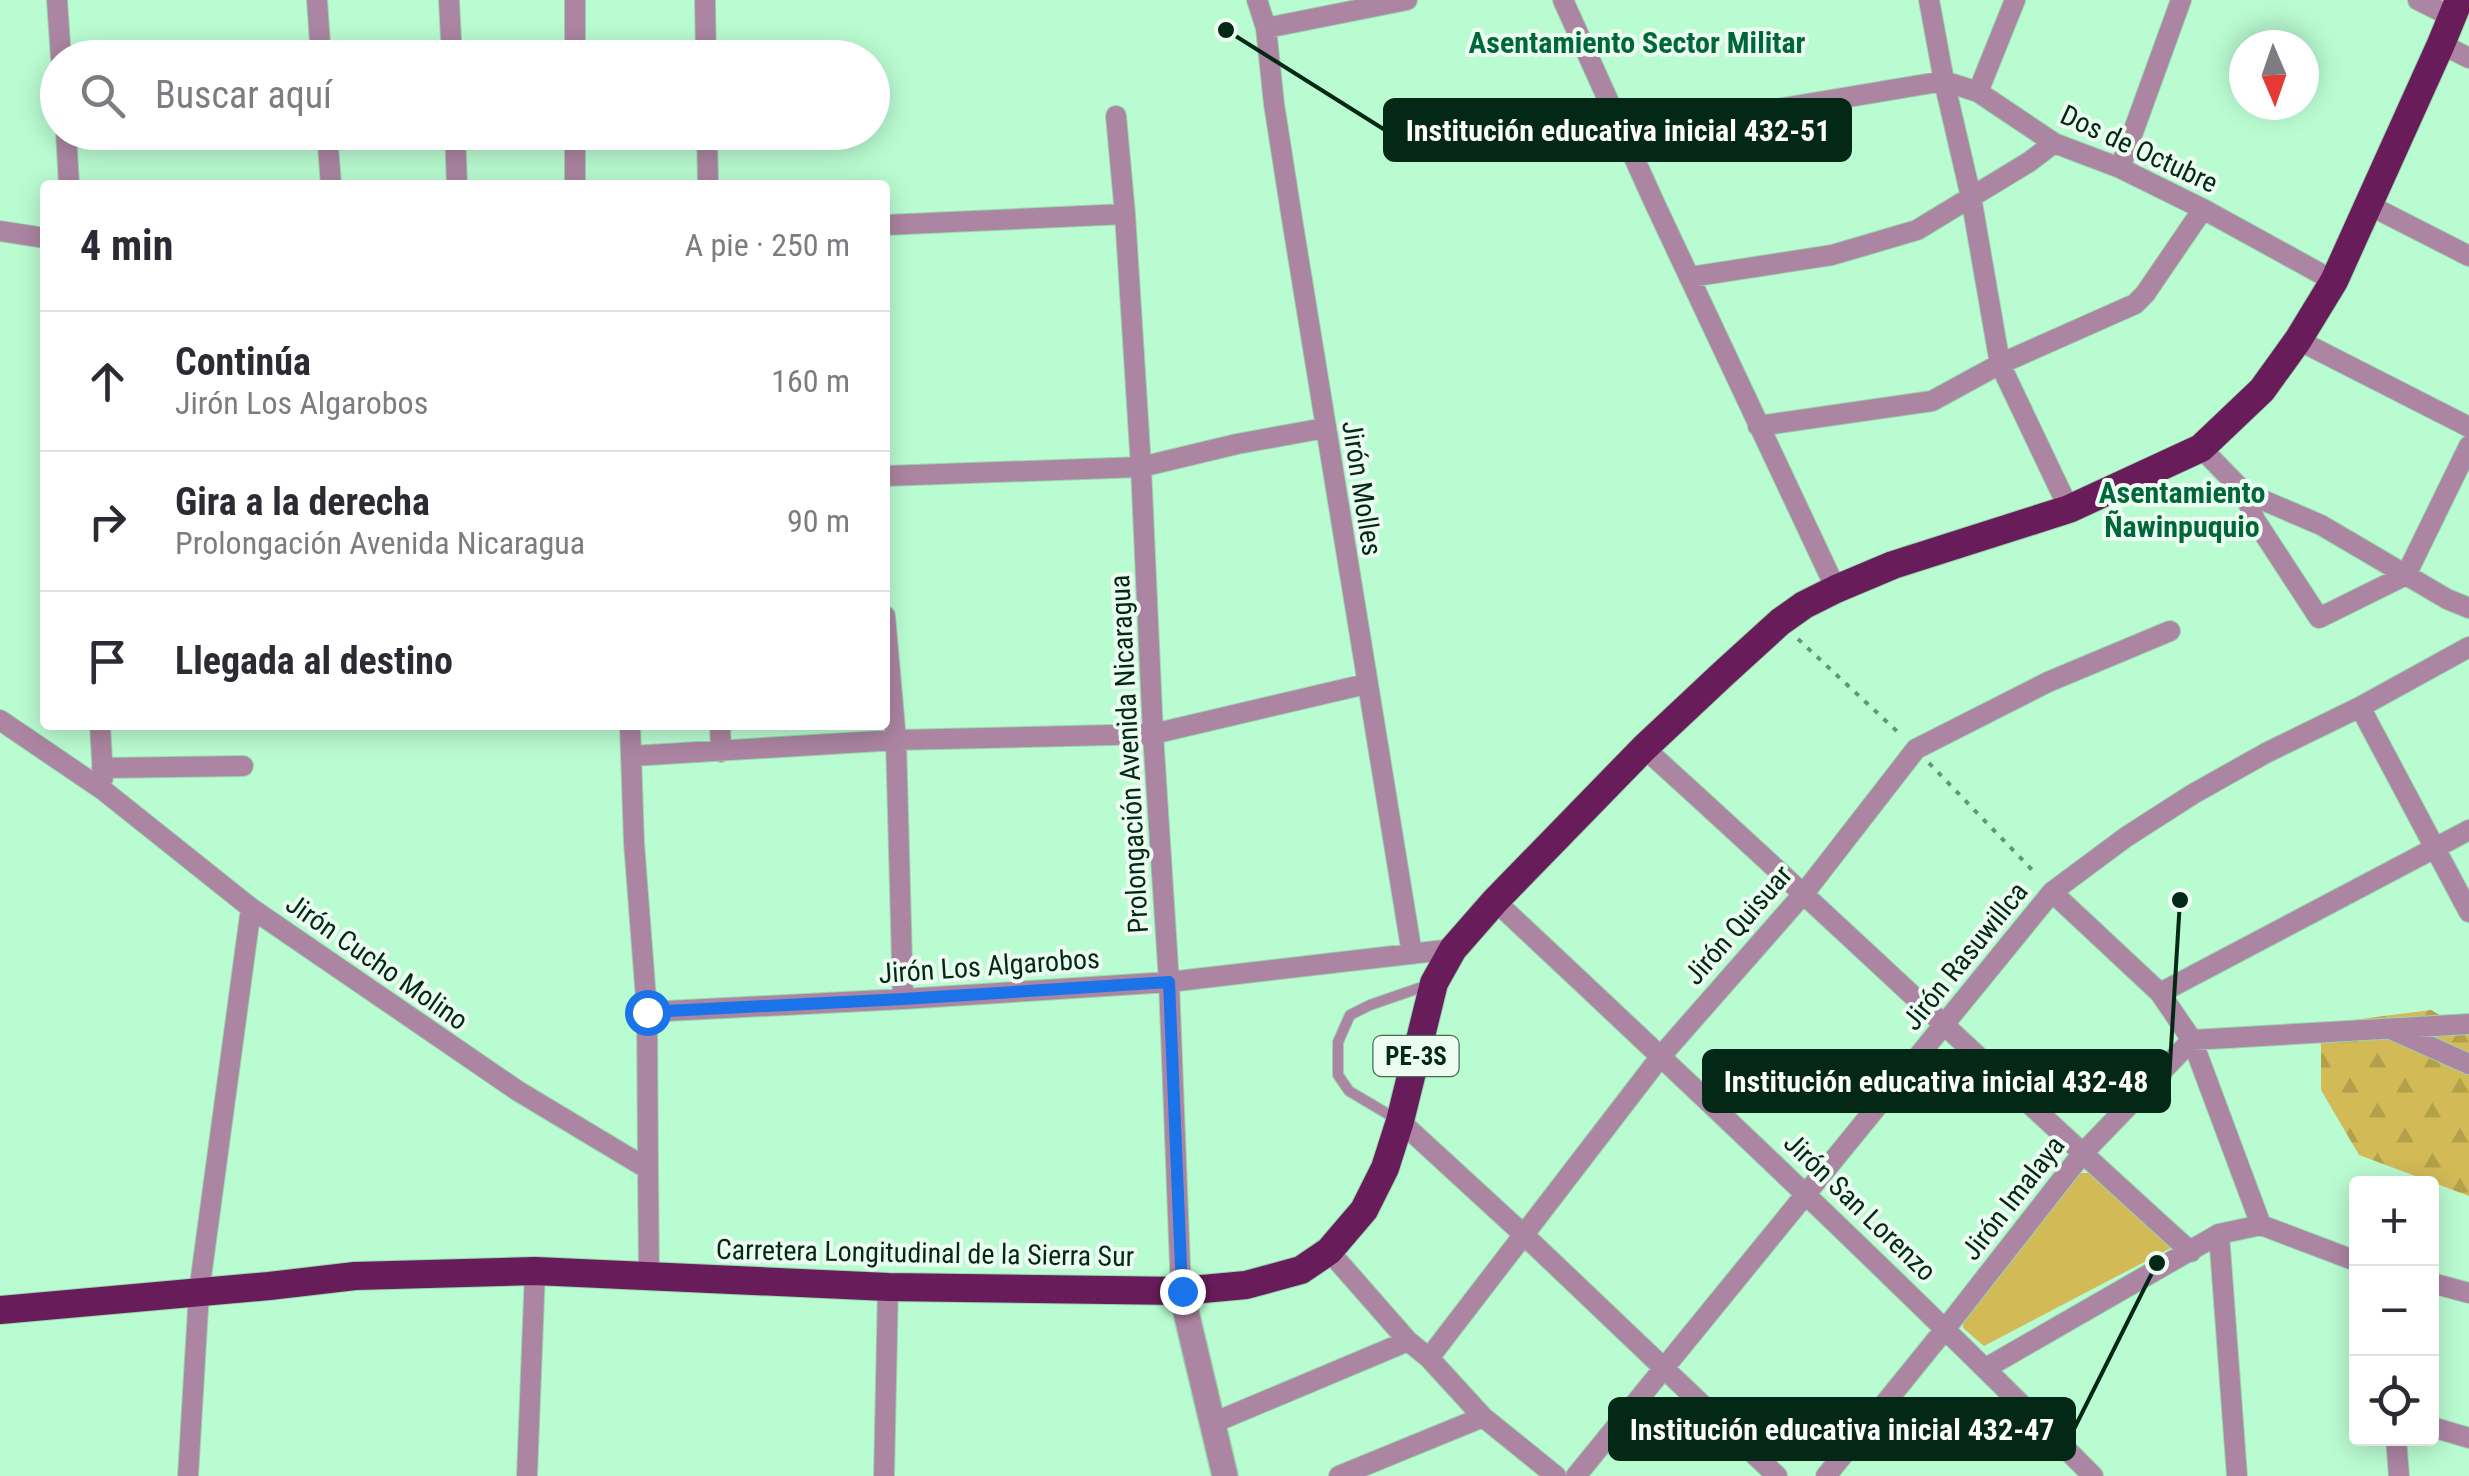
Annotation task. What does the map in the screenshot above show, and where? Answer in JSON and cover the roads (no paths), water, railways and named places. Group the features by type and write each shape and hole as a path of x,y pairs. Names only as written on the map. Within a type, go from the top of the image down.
{"highway":[{"name":"Carretera Longitudinal de la Sierra Sur","path":"0,1310 354,1276 535,1271 888,1288 1182,1291 1246,1285 1301,1270 1329,1250 1364,1210 1386,1168 1434,983 1453,949 1644,748 1780,622 1836,588 1892,565 2069,510 2201,448 2262,390 2334,281 2455,8"}],"street":[{"path":"57,0 60,40"},
{"path":"316,0 319,40"},
{"path":"450,0 451,40"},
{"path":"575,0 575,40"},
{"path":"704,0 705,40"},
{"name":"Jirón Molles","path":"1257,0 1266,28 1274,104 1325,428 1412,954"},
{"path":"1266,28 1406,0"},
{"path":"1563,0 1836,588"},
{"path":"1929,0 1971,197 2000,364 2069,510"},
{"path":"1978,92 2014,0"},
{"path":"2120,168 2180,0"},
{"path":"2418,0 2455,8"},
{"path":"2442,44 2469,58"},
{"name":"Dos de Octubre","path":"1623,135 1944,81 1978,92 2054,143 2120,168 2334,281"},
{"name":"Prolongación Avenida Nicaragua","path":"1116,116 1141,467 1182,1291"},
{"path":"1690,277 1832,255 1917,230 2054,143"},
{"path":"67,150 69,180"},
{"path":"328,150 331,180"},
{"path":"456,150 457,180"},
{"path":"575,150 575,180"},
{"path":"707,150 708,180"},
{"path":"2369,205 2469,256"},
{"path":"1758,426 1932,402 2000,364 2135,304 2203,209"},
{"path":"890,225 1125,214"},
{"path":"0,231 40,237"},
{"path":"2298,340 2469,427"},
{"path":"890,476 1141,467 1325,428"},
{"path":"2244,492 2255,520 2319,618 2406,575 2469,446"},
{"path":"2201,448 2244,492 2321,525 2469,608"},
{"name":"Jirón Quisuar","path":"1429,1358 1661,1056 1805,892 1916,749 2048,682 2170,631"},
{"name":"Jirón Rasuwillca","path":"1576,1476 2052,892 2193,794 2469,646"},
{"path":"890,672 896,740 903,999"},
{"path":"632,756 896,740 1154,734 1366,684"},
{"path":"2360,707 2469,912"},
{"name":"Jirón Cucho Molino","path":"0,720 103,790 251,908 490,1073 648,1169"},
{"path":"100,730 103,790"},
{"path":"630,730 634,843 647,1012 649,1277"},
{"path":"720,730 721,752"},
{"path":"1644,748 1805,892 2191,1252"},
{"path":"102,768 243,766"},
{"path":"2160,993 2469,830"},
{"path":"2052,892 2160,993 2192,1040 2261,1224"},
{"name":"Jirón San Lorenzo","path":"1496,902 1806,1193 2094,1476"},
{"path":"188,1476 199,1292 251,908"},
{"name":"Jirón Los Algarobos","path":"647,1012 1169,982 1453,949"},
{"path":"2192,1040 2469,1024"},
{"path":"2389,1028 2469,1064"},
{"name":"Jirón Imalaya","path":"1826,1476 2082,1154 2192,1040"},
{"path":"1400,1121 1776,1476"},
{"path":"1986,1368 2220,1234 2261,1224 2349,1257"},
{"path":"2220,1234 2237,1476"},
{"path":"1329,1250 1408,1341 1429,1358 1483,1418 1556,1476"},
{"path":"527,1476 535,1271"},
{"path":"2439,1284 2467,1287"},
{"path":"884,1476 888,1288"},
{"path":"1182,1291 1226,1476"},
{"path":"1213,1423 1408,1341"},
{"path":"1339,1476 1483,1418"},
{"path":"2439,1429 2469,1438"},
{"path":"2397,1446 2399,1476"}],"lane":[{"path":"1400,1121 1349,1091 1338,1075 1338,1042 1350,1015 1434,983"}],"place":[{"name":"Institución educativa inicial 432-51","path":"1226,30"},
{"name":"Institución educativa inicial 432-48","path":"2180,900"},
{"name":"Institución educativa inicial 432-47","path":"2157,1263"}],"district":[{"name":"Asentamiento Sector Militar","path":"1637,42"},
{"name":"Asentamiento Ñawinpuquio","path":"2182,509"}]}
